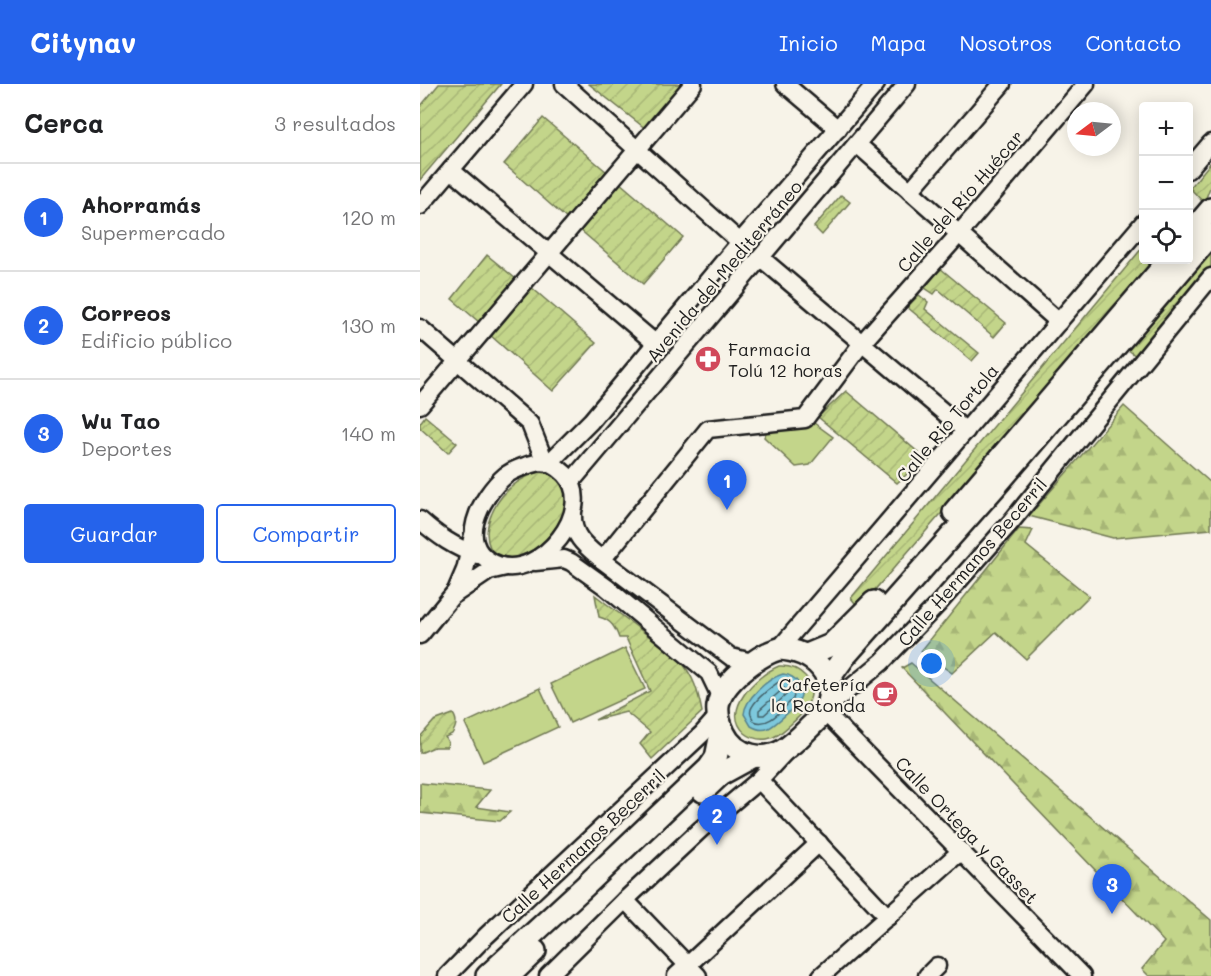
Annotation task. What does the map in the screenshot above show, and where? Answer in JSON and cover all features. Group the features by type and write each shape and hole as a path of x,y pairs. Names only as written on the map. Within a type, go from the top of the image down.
{"main road":[{"path":"1193,230 1211,209"},
{"path":"807,655 831,645 844,634 1211,235"},
{"path":"1081,375 1166,264"},
{"name":"Calle Hermanos Becerril","path":"827,681 845,656 994,488 1081,375"},
{"path":"779,649 797,651 807,655 816,663 827,681 828,697 824,710 788,749 768,756 754,756 732,745 720,715 727,687 761,655 779,649"},
{"name":"Calle Hermanos Becerril","path":"486,976 709,768 716,758 720,715"},
{"path":"509,976 721,774 754,756"}],"street":[{"path":"420,206 524,84"},
{"path":"564,84 740,242"},
{"path":"420,405 693,84"},
{"path":"785,84 838,129"},
{"name":"Avenida del Mediterráneo","path":"547,463 591,421 740,242 876,84"},
{"name":"Avenida del Mediterráneo","path":"571,482 907,84"},
{"path":"910,191 1002,84"},
{"name":"Calle del Río Huécar","path":"602,560 708,429 805,419 862,343 959,234 1086,84"},
{"path":"1193,164 1211,143"},
{"path":"857,144 1059,322"},
{"path":"451,170 655,343"},
{"name":"Calle Rio Tortola","path":"779,649 1139,227"},
{"path":"761,258 966,430"},
{"name":"Calle Hermanos Becerril","path":"824,710 882,662 938,604 1011,522 1211,277"},
{"path":"420,328 530,424 547,463"},
{"path":"420,635 452,597 460,583 470,552 477,512 491,492 506,476 527,465 547,463 560,469 571,482 575,498 573,515 575,533 585,545 731,657 752,662"},
{"path":"534,562 556,542 573,515"},
{"path":"420,520 442,539 506,567"},
{"path":"474,534 478,547 487,558"},
{"path":"452,597 489,571 564,559 606,587 709,673 720,715"},
{"name":"Calle Ortega y Gasset","path":"824,710 1082,976"},
{"name":"Calle Hermanos Becerril","path":"447,976 495,928 702,735 720,715"},
{"path":"548,976 700,829 759,780 788,749"},
{"path":"759,780 888,917"},
{"path":"625,900 687,972 819,843"},
{"path":"821,976 961,851"}],"green space":[{"path":"439,84 501,84 420,180 420,107"},
{"path":"589,84 685,84 646,129"},
{"path":"543,118 607,172 567,219 504,164"},
{"path":"1211,162 1211,185 1204,203 1193,191 1193,184"},
{"path":"619,182 683,237 643,284 579,229"},
{"path":"841,195 850,202 822,235 814,227"},
{"path":"1211,244 1211,269 1137,357 1126,348"},
{"path":"1139,252 1139,264 1159,264 859,608 851,598"},
{"path":"487,255 516,279 479,322 452,299"},
{"path":"940,268 1006,323 994,337 938,289 934,294 925,288"},
{"path":"531,287 596,343 553,391 490,335"},
{"path":"919,295 928,302 925,309 979,353 972,361 907,307"},
{"path":"846,391 919,453 906,475 897,483 818,417"},
{"path":"1124,406 1211,483 1211,529 1113,538 1029,516"},
{"path":"425,416 457,443 448,453 420,428 420,423"},
{"path":"814,423 833,437 810,465 796,467 764,437 767,430"},
{"path":"539,472 555,474 567,492 566,506 559,523 545,540 526,553 508,558 500,557 490,547 488,539 487,531 492,513 500,499 511,487"},
{"path":"1019,529 1033,530 1026,545 1089,596 1026,659 996,632 952,673 921,651"},
{"path":"595,595 680,660 689,672 697,691 702,712 652,759 640,744 650,732 626,712 595,720 650,691 626,638 619,638 612,624 599,617"},
{"path":"625,648 645,689 570,723 551,684"},
{"path":"911,663 1211,920 1211,976 1149,976 1142,969 1164,942 902,668"},
{"path":"779,666 794,668 806,676 811,689 808,704 800,716 776,736 764,739 752,737 745,733 738,724 739,704 752,685"},
{"path":"540,688 558,727 483,762 465,723"},
{"path":"453,714 456,724 452,734 445,737 448,742 447,747 434,747 420,753 420,737 434,721"},
{"path":"420,783 490,790 476,807 510,812 500,821 420,813"}],"water":[{"path":"783,674 792,677 799,684 801,692 798,702 769,728 760,729 751,726 744,714 748,702 764,684"}],"place":[{"name":"Farmacia Tolú 12 horas","path":"708,359"},
{"name":"Ahorramás","path":"727,510"},
{"name":"Cafetería la Rotonda","path":"885,694"},
{"name":"Correos","path":"717,845"},
{"name":"Wu Tao","path":"1112,914"}]}
